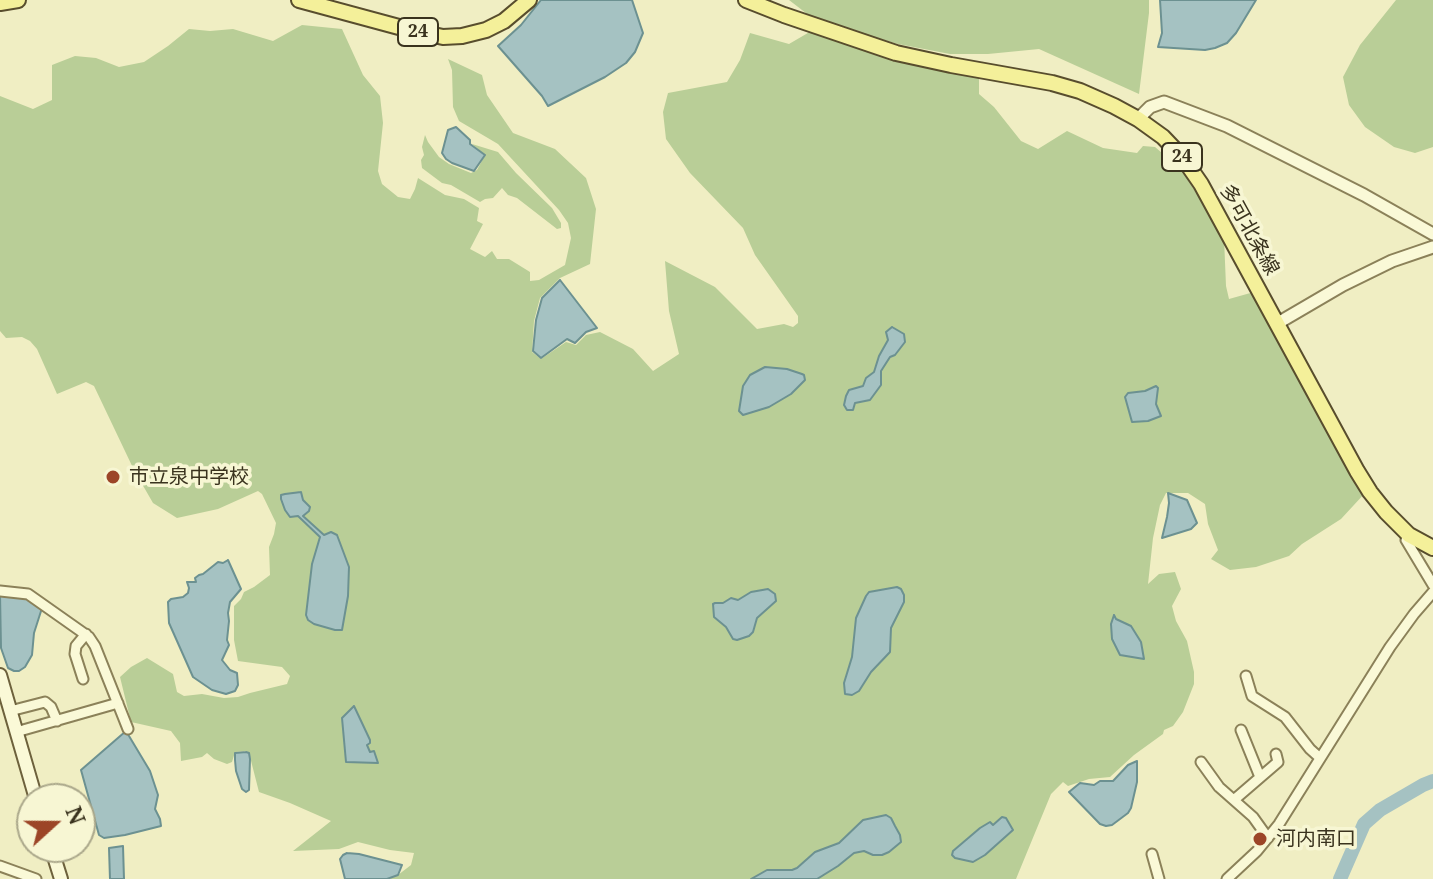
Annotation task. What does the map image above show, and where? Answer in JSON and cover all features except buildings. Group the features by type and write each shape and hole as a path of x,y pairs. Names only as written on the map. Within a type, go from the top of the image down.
{"main road":[{"path":"0,3 18,0"},
{"name":"24","path":"299,0 443,37 486,30 504,21 529,0"},
{"name":"多可北条線","path":"746,0 896,53 1080,91 1138,119 1163,137 1201,184 1357,471 1386,512 1409,535 1433,548"},
{"path":"0,675 7,714 16,732 31,783"}],"street":[{"path":"1138,119 1150,107 1164,102 1227,126 1364,195 1433,234"},
{"path":"1278,323 1343,285 1392,261 1433,247"},
{"path":"1409,535 1406,540 1433,585"},
{"path":"0,591 28,594 86,634 95,646 128,729"},
{"path":"1227,879 1268,842 1390,647 1431,599"},
{"path":"83,679 75,654 76,646 86,634"},
{"path":"1246,676 1252,696 1285,717 1320,758"},
{"path":"7,714 45,702 51,707 57,721"},
{"path":"16,732 118,703"},
{"path":"1241,730 1260,777"},
{"path":"1235,799 1278,762 1276,754"},
{"path":"1201,762 1222,791 1253,817 1268,842"},
{"path":"1152,854 1159,879"},
{"path":"0,866 36,879"}],"green space":[{"path":"789,0 1149,0 1139,94 1039,49 950,54 898,44 815,20"},
{"path":"1396,0 1433,0 1433,147 1415,153 1394,147 1365,127 1349,105 1343,77 1360,45"},
{"path":"302,25 342,29 363,75 380,96 383,123 378,171 382,184 398,197 410,199 418,178 445,195 464,199 479,208 477,221 483,224 470,249 485,257 492,251 497,259 509,259 530,272 530,281 539,280 565,265 571,238 568,223 559,210 498,144 459,121 453,107 452,70 448,59 482,75 487,95 513,133 555,149 586,178 596,209 590,264 560,278 540,298 534,321 532,352 541,359 566,342 576,345 586,335 600,332 633,349 653,371 679,354 669,311 665,261 715,287 757,329 784,324 793,327 798,323 798,316 755,255 743,228 690,173 666,139 663,112 668,93 727,82 740,60 750,33 789,44 813,30 979,76 979,94 994,107 1021,141 1038,149 1067,131 1103,148 1137,153 1143,146 1155,147 1182,170 1224,238 1229,299 1254,292 1304,390 1365,493 1341,519 1289,556 1256,567 1230,570 1211,559 1218,550 1208,524 1205,504 1188,493 1166,493 1160,505 1153,538 1148,584 1159,574 1175,572 1181,589 1172,606 1187,641 1194,684 1183,712 1173,726 1164,730 1110,777 1089,779 1068,786 1063,782 1051,794 1016,879 389,879 411,865 414,853 358,842 339,849 293,851 331,821 259,792 249,753 235,752 232,762 227,764 207,753 181,761 180,743 171,731 131,722 120,677 147,658 173,674 177,692 184,696 238,697 287,684 290,676 282,667 238,661 234,640 234,606 244,592 270,575 269,547 276,523 258,491 218,509 177,518 153,503 94,386 86,382 57,394 37,349 30,341 22,337 6,338 0,331 0,96 33,109 52,100 52,65 75,56 96,58 119,67 144,62 189,29 233,29 273,41"},
{"path":"425,135 439,157 471,173 477,170 485,155 472,144 498,152 552,208 561,228 557,229 502,188 493,198 480,202 442,183 422,168"}],"water":[{"path":"541,0 632,0 643,33 635,52 626,63 605,77 548,106 498,46 521,25"},
{"path":"1160,0 1256,0 1227,43 1205,50 1158,47 1162,33"},
{"path":"456,127 470,140 470,144 485,155 474,171 452,163 442,153 448,130"},
{"path":"560,280 597,328 586,332 575,343 567,339 541,358 533,351 536,320 542,298"},
{"path":"892,327 904,334 905,342 881,371 881,385 870,400 855,403 853,410 847,410 844,405 849,390 863,386 866,378 874,372 888,340 886,332"},
{"path":"765,367 787,369 804,375 805,380 791,394 769,407 743,415 739,411 743,386 750,375"},
{"path":"1156,386 1156,404 1161,416 1132,422 1125,397 1128,393"},
{"path":"301,492 303,500 310,507 303,516 324,535 331,532 337,535 349,567 342,630 314,624 306,615 312,564 320,537 298,516 290,517 281,499 281,495"},
{"path":"1168,493 1187,500 1197,523 1191,529 1162,538 1169,503"},
{"path":"228,560 241,589 230,602 229,645 222,660 237,673 238,685 235,691 226,694 212,690 193,677 169,623 168,602 188,593 187,582 196,582 195,578 199,575 218,562"},
{"path":"897,587 904,595 904,602 891,628 890,652 871,672 859,691 852,695 845,694 844,683 852,657 856,618 866,596 869,592"},
{"path":"768,589 775,594 776,601 757,618 749,636 733,639 726,627 714,617 713,604 731,598 738,600 751,592"},
{"path":"0,594 27,597 42,608 34,633 32,655 19,671 8,668 1,648"},
{"path":"1114,615 1131,626 1141,642 1144,659 1120,655 1112,639"},
{"path":"354,706 370,740 367,745 370,752 374,751 378,763 346,762 342,718"},
{"path":"126,731 150,771 158,795 155,809 161,826 125,835 104,838 99,835 96,783 85,783 81,770"},
{"path":"246,752 250,759 249,790 246,792 236,771 235,753"},
{"path":"1137,761 1137,782 1131,808 1112,825 1100,824 1069,792 1080,783 1094,785 1100,781 1113,781 1128,765"},
{"path":"886,815 891,818 901,842 889,852 882,855 864,851 854,853 817,879 751,879 767,870 797,868 815,852 839,843 863,820"},
{"path":"1002,817 1006,818 1013,830 985,855 973,862 952,855 980,828 990,822 993,825"},
{"path":"123,846 124,879 110,879 109,848"},
{"path":"347,853 402,865 398,875 387,879 345,879 340,859"}],"waterway":[{"path":"1340,879 1364,824 1380,810 1433,781"}],"place":[{"name":"市立泉中学校","path":"113,477"},
{"name":"河内南口","path":"1260,839"}]}
